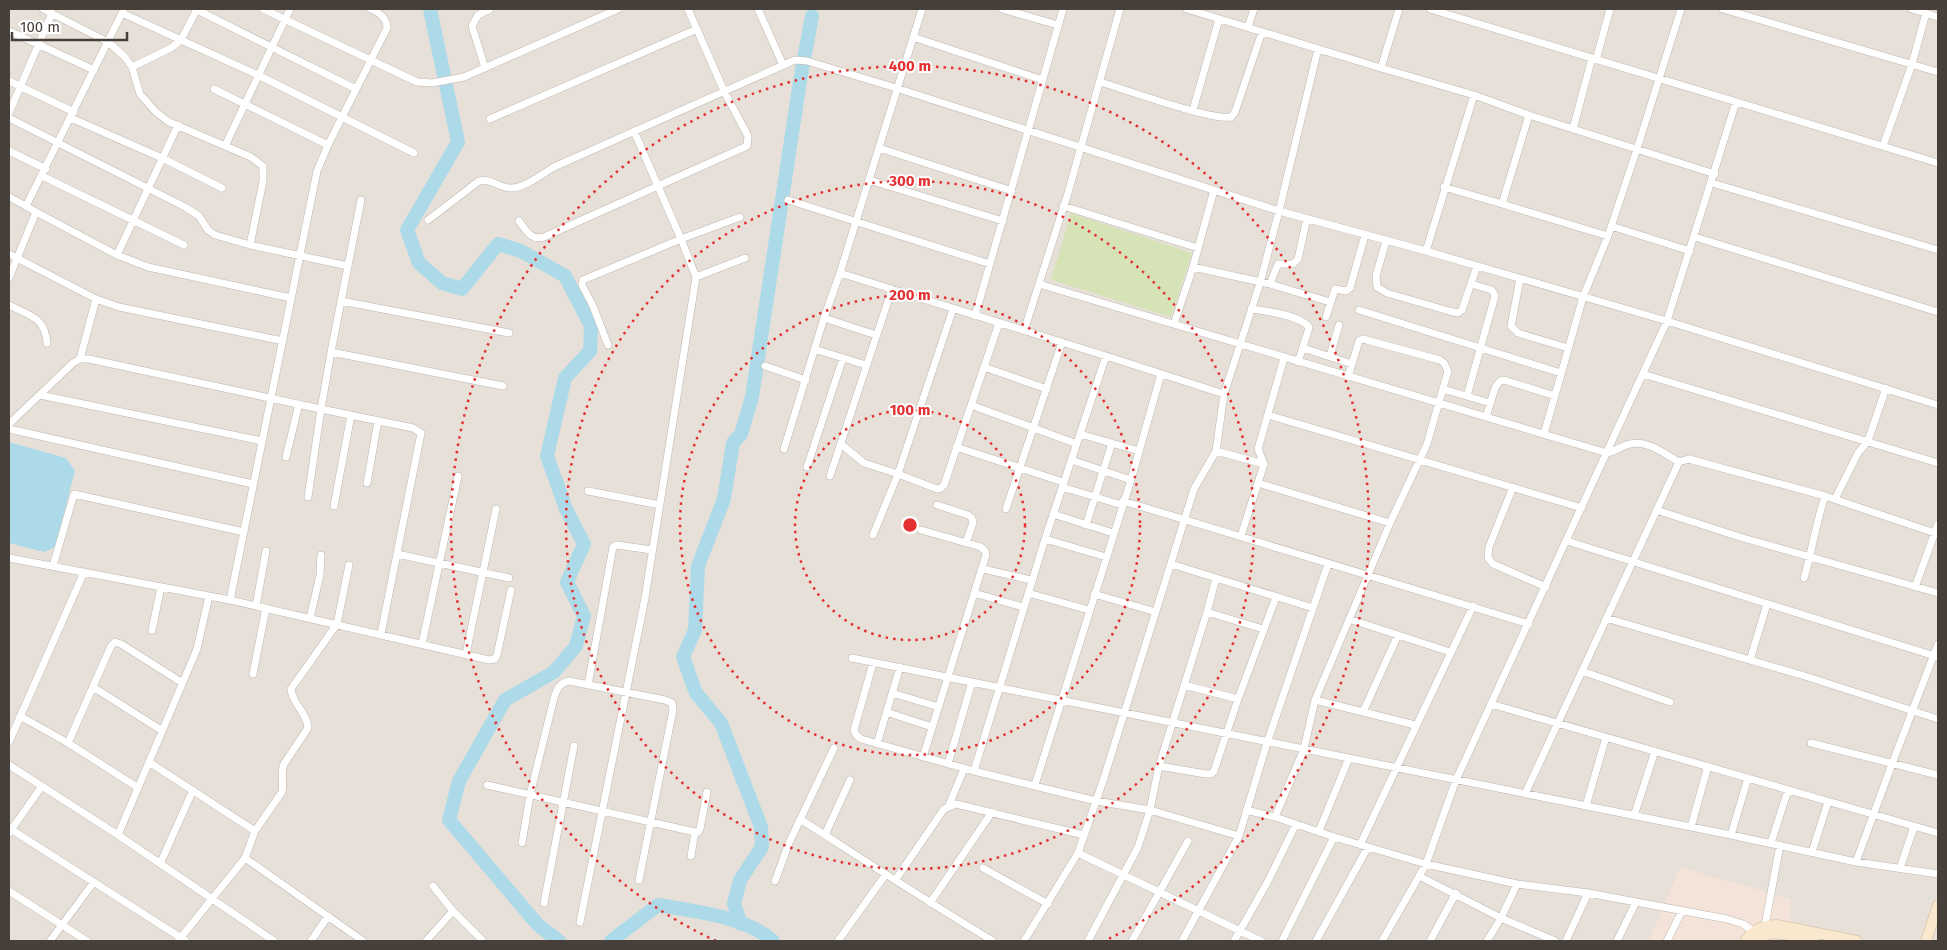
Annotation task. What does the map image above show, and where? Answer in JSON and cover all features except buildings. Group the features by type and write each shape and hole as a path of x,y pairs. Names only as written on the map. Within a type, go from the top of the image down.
{"street":[{"path":"43,9 108,42 124,56 132,67 137,86 156,112 178,126 251,156 262,166 264,181 250,245"},
{"path":"132,67 171,48 181,40 196,9 356,89"},
{"path":"264,9 417,82 432,83 454,80 485,68 616,9"},
{"path":"225,146 290,9"},
{"path":"230,600 316,171 385,34 387,22 378,12 371,9"},
{"path":"485,68 472,26 478,15 490,9"},
{"path":"519,221 528,233 540,238 747,146 748,136 724,92 688,9"},
{"path":"758,9 783,65"},
{"path":"784,449 922,9"},
{"path":"1002,9 1058,26"},
{"path":"975,316 1063,9"},
{"path":"1024,331 1081,147 1120,9"},
{"path":"1187,9 1474,95 1529,115 1715,174"},
{"path":"1248,28 1254,9"},
{"path":"1381,68 1399,9"},
{"path":"1430,9 1938,163"},
{"path":"1573,129 1610,9"},
{"path":"1544,434 1584,297 1608,236 1681,9"},
{"path":"1723,9 1938,72"},
{"path":"1912,9 1938,17"},
{"path":"26,206 123,11 258,75 414,153"},
{"path":"9,113 52,13"},
{"path":"1883,146 1912,64 1926,13"},
{"path":"1193,110 1219,19"},
{"path":"490,119 697,29"},
{"path":"9,31 94,70"},
{"path":"1100,82 1193,110 1225,118 1231,117 1262,32"},
{"path":"913,37 1043,80"},
{"path":"1024,941 1078,853 1125,712 1194,489 1216,451 1224,394 1260,283 1318,49"},
{"path":"428,220 479,181 489,181 511,188 522,186 554,167 783,65 795,60 807,61 1279,211 1584,297 1938,405"},
{"path":"9,81 72,115 222,188"},
{"path":"214,88 328,145"},
{"path":"1426,252 1444,187 1474,95"},
{"path":"1382,941 1426,864 1456,780 1667,322 1715,174 1736,102"},
{"path":"1502,204 1529,115"},
{"path":"9,118 194,212 203,220 211,233 250,245 348,266"},
{"path":"117,255 178,126"},
{"path":"580,922 603,812 652,550 696,277 682,239 634,131"},
{"path":"879,148 1012,191"},
{"path":"9,151 133,220 184,245"},
{"path":"869,180 1003,221"},
{"path":"1712,183 1938,250"},
{"path":"1444,187 1608,236"},
{"path":"1174,324 1193,267 1214,190"},
{"path":"9,197 117,255 148,267 291,298"},
{"path":"308,497 320,409 360,200"},
{"path":"788,200 990,264"},
{"path":"1063,206 1198,248"},
{"path":"9,278 36,212"},
{"path":"608,345 597,315 582,285 583,280 740,217"},
{"path":"1270,284 1278,264 1294,264 1298,259 1307,218"},
{"path":"1611,226 1690,251"},
{"path":"1326,317 1335,289 1348,290 1365,235"},
{"path":"1694,237 1938,312"},
{"path":"1386,241 1376,282 1377,287 1387,293 1458,313 1465,306 1477,266"},
{"path":"9,254 96,299 120,307 282,342"},
{"path":"696,277 745,258"},
{"path":"1193,267 1270,284 1330,302"},
{"path":"840,273 1224,394"},
{"path":"1520,279 1511,326 1518,333 1568,348"},
{"path":"1039,284 1607,453 1631,444 1641,443 1651,446 1679,462 1689,459 1825,496 1937,533"},
{"path":"1467,396 1495,296 1492,290 1471,284"},
{"path":"830,476 892,290"},
{"path":"80,359 96,299"},
{"path":"341,301 509,333"},
{"path":"9,305 41,323 46,332 47,343"},
{"path":"873,535 898,474 953,308"},
{"path":"1251,309 1293,318 1307,324 1309,327 1298,362"},
{"path":"1358,310 1561,373"},
{"path":"824,318 876,335"},
{"path":"841,444 864,463 937,489 941,488 944,484 999,323"},
{"path":"1330,356 1339,325"},
{"path":"1275,817 1304,749 1315,700 1390,522 1428,444 1448,371 1444,363 1366,339 1359,341 1348,377"},
{"path":"1006,509 1062,342"},
{"path":"1303,348 1352,364"},
{"path":"814,349 866,365"},
{"path":"331,352 503,386"},
{"path":"974,771 1044,539 1106,356"},
{"path":"807,467 843,358"},
{"path":"1241,536 1264,464 1258,449 1284,358"},
{"path":"9,424 73,363 80,359 89,359 417,429 422,435 381,634"},
{"path":"766,366 806,380"},
{"path":"984,367 1047,389"},
{"path":"1035,785 1139,451 1161,374"},
{"path":"1643,374 1938,463"},
{"path":"1486,417 1497,383 1504,380 1555,396"},
{"path":"1835,499 1858,453 1868,441 1886,388"},
{"path":"1443,389 1490,403"},
{"path":"40,395 262,441"},
{"path":"286,457 299,404"},
{"path":"971,405 1077,444"},
{"path":"334,506 351,415"},
{"path":"1268,415 1582,508"},
{"path":"367,483 378,421"},
{"path":"9,429 253,484"},
{"path":"1080,434 1139,451"},
{"path":"1086,525 1112,443"},
{"path":"956,447 1095,496 1185,519 1529,624"},
{"path":"1216,451 1264,464"},
{"path":"1071,460 1130,480"},
{"path":"1525,794 1679,462"},
{"path":"422,644 441,563 458,476"},
{"path":"1258,483 1390,522"},
{"path":"1513,487 1490,547 1488,558 1493,564 1546,587"},
{"path":"588,490 660,504"},
{"path":"52,566 74,494 244,532"},
{"path":"1804,578 1825,496"},
{"path":"937,505 972,518 973,523 966,543"},
{"path":"466,654 496,509"},
{"path":"1656,510 1810,557 1938,593"},
{"path":"1052,514 1113,533"},
{"path":"1915,587 1937,533 1938,524"},
{"path":"921,530 981,547 985,551 983,569 923,757"},
{"path":"1044,539 1106,557"},
{"path":"1567,542 1936,657"},
{"path":"588,685 613,547 617,545 652,550"},
{"path":"256,606 266,551"},
{"path":"397,554 509,578"},
{"path":"310,618 320,575 321,555"},
{"path":"9,558 230,600 489,660 495,659 497,655 511,590"},
{"path":"1171,564 1313,608"},
{"path":"1182,941 1238,836 1267,743 1328,564"},
{"path":"42,786 10,831 94,882 181,940 245,858 255,831 282,792 282,770 284,764 308,728 305,715 291,695 291,689 337,624 349,565"},
{"path":"983,569 1031,580"},
{"path":"9,742 84,572"},
{"path":"1088,941 1138,847 1150,810 1158,766 1216,578"},
{"path":"152,630 161,587"},
{"path":"974,593 1023,607"},
{"path":"1028,593 1089,610"},
{"path":"1094,594 1156,612"},
{"path":"118,835 181,682 197,648 209,596"},
{"path":"1158,766 1211,774 1217,766 1238,699 1276,597"},
{"path":"1750,660 1767,604"},
{"path":"1316,941 1364,846 1395,768 1473,606"},
{"path":"253,674 266,608"},
{"path":"1207,612 1263,629"},
{"path":"1606,618 1808,677 1938,719"},
{"path":"1349,619 1450,652"},
{"path":"1363,712 1398,635"},
{"path":"68,743 111,646 115,642 122,644 181,682"},
{"path":"1856,862 1912,711 1936,657 1938,644"},
{"path":"852,658 1732,835 1856,862 1938,874"},
{"path":"873,663 854,730 861,739 964,769 1096,800 1150,810 1238,836"},
{"path":"877,744 900,667"},
{"path":"1582,671 1670,702"},
{"path":"522,843 530,795 554,698 559,685 569,681 665,700 673,706 639,880"},
{"path":"948,764 972,682"},
{"path":"1184,685 1238,699"},
{"path":"93,687 161,730"},
{"path":"892,693 938,707"},
{"path":"1315,700 1415,725"},
{"path":"1491,704 1938,833"},
{"path":"886,712 932,727"},
{"path":"20,716 68,743 138,787"},
{"path":"1586,806 1606,737"},
{"path":"1811,743 1938,775"},
{"path":"544,903 574,746"},
{"path":"775,881 800,819 834,748"},
{"path":"1634,816 1655,751"},
{"path":"1319,832 1349,758"},
{"path":"149,762 255,831"},
{"path":"9,765 118,835 274,941"},
{"path":"1692,827 1708,766"},
{"path":"896,879 944,809 949,805 964,769"},
{"path":"1732,835 1748,778"},
{"path":"825,835 850,780"},
{"path":"487,785 695,832 698,832 700,829 707,792"},
{"path":"160,864 193,790"},
{"path":"1771,843 1788,790"},
{"path":"1812,852 1828,802"},
{"path":"949,805 956,804 992,812 1084,835"},
{"path":"1246,810 1275,817 1334,837 1426,864 1517,884 1588,893 1736,922 1758,936"},
{"path":"930,903 992,812"},
{"path":"800,819 896,879 930,903 993,941"},
{"path":"1234,941 1267,883 1296,824"},
{"path":"1900,868 1914,827"},
{"path":"692,856 695,832"},
{"path":"1282,941 1334,837"},
{"path":"1132,941 1188,841"},
{"path":"1758,936 1765,925 1780,845"},
{"path":"1078,853 1261,941"},
{"path":"245,858 363,941"},
{"path":"983,868 1048,904"},
{"path":"838,941 886,874"},
{"path":"1419,876 1456,893 1538,938 1555,941"},
{"path":"50,941 94,882"},
{"path":"1487,941 1501,918 1517,884"},
{"path":"433,886 453,911 483,941"},
{"path":"9,890 87,941"},
{"path":"1430,941 1456,893"},
{"path":"1566,941 1588,893"},
{"path":"1617,941 1636,902"},
{"path":"1926,941 1938,905"},
{"path":"426,941 453,911"},
{"path":"1667,941 1682,911"},
{"path":"312,941 328,916"},
{"path":"1765,925 1777,925 1857,941"},
{"path":"1745,941 1771,934 1815,941"}],"shaded area":[{"path":"9,9 1938,9 1938,941 9,941"},
{"path":"1680,867 1791,899 1789,941 1649,941"}],"green space":[{"path":"1071,213 1192,253 1171,317 1051,280"}],"water":[{"path":"9,442 66,458 75,471 55,547 44,552 9,543"}],"waterway":[{"path":"430,9 458,142 407,230 419,263 442,283 462,289 498,244 521,251 565,276 591,326 590,351 565,378 547,456 566,509 584,544 567,582 584,616 576,646 554,672 505,700 459,781 449,820 538,925 559,941"},
{"path":"741,924 734,904 740,880 762,847 761,827 721,723 696,693 683,657 695,630 698,566 724,499 733,443 741,434 752,397 800,81 812,16"},
{"path":"611,941 658,905 719,916 749,926 773,941"}]}
